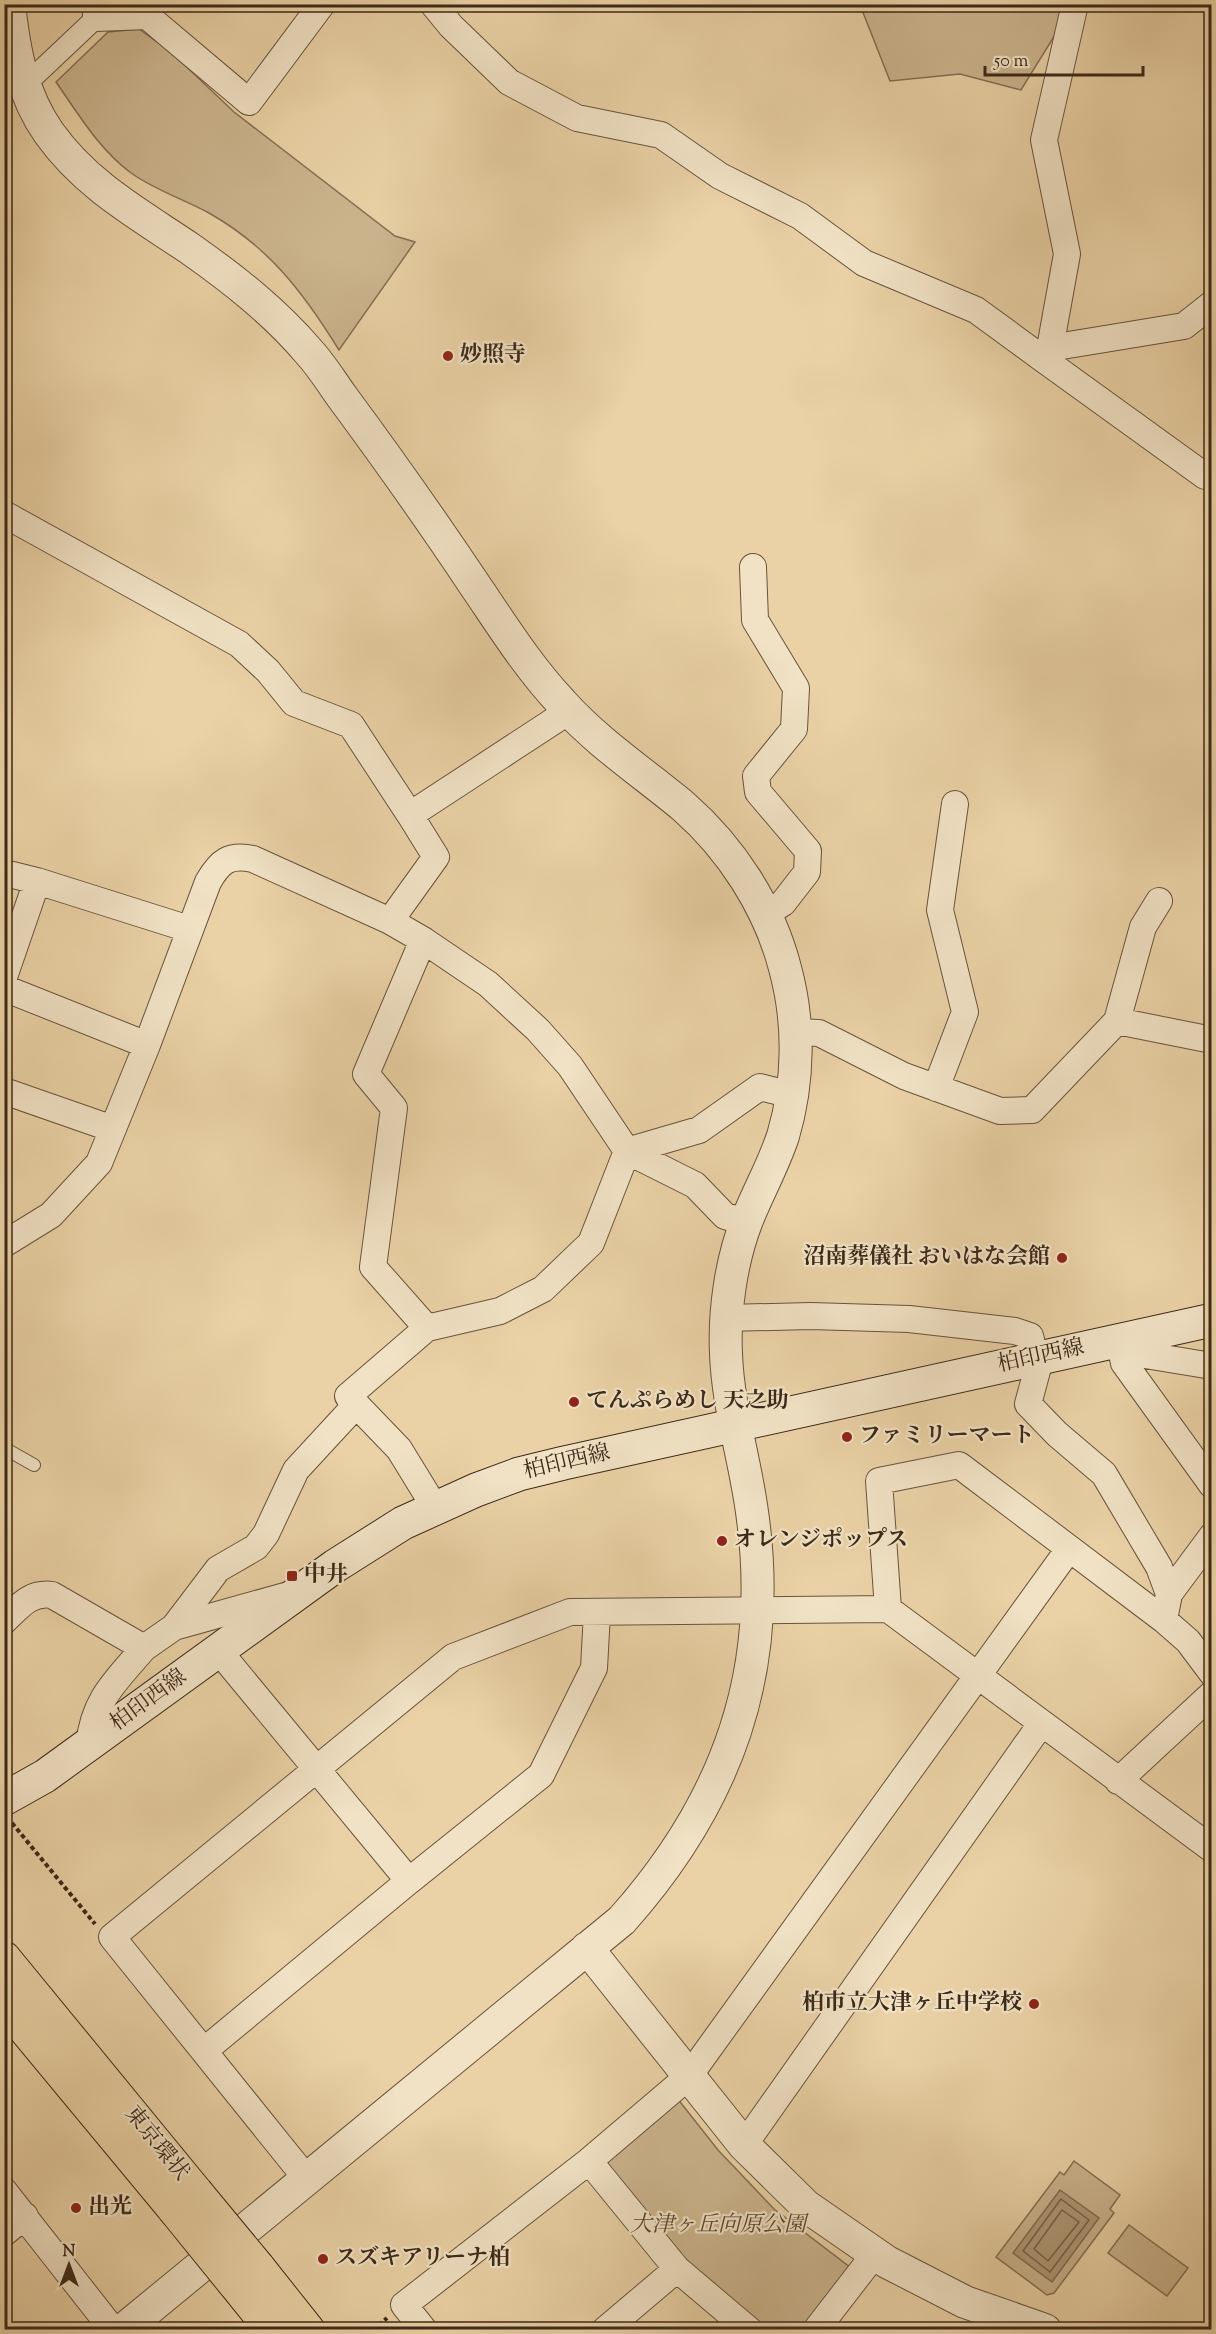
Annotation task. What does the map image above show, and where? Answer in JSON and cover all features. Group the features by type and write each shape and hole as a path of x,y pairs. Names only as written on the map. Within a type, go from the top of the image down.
{"highway":[{"name":"東京環状","path":"4,1958 185,2200 246,2275 308,2330"},
{"name":"東京環状","path":"4,2004 185,2200"},
{"name":"東京環状","path":"246,2275 272,2330"}],"main road":[{"name":"柏印西線","path":"7,1809 45,1776 297,1593 379,1538 434,1506 519,1474 1036,1358 1122,1352 1212,1320"}],"street":[{"path":"9,4 14,95 45,128 77,168 235,281 273,314 312,355 370,432 518,649 569,711 605,746 685,808 733,860 765,914 785,965 796,1032 796,1070 792,1095 776,1155 746,1222 734,1269 726,1318 726,1356 754,1528 757,1612 746,1691 733,1739 712,1791 653,1885 622,1920 123,2330"},
{"path":"14,95 96,11 147,16 249,102 322,4"},
{"path":"433,4 451,26 508,82 578,118 661,135 720,176 800,216 864,262 976,310 1046,353 1209,479"},
{"path":"1046,353 1067,254 1044,140 1075,4"},
{"path":"1046,353 1184,326 1212,304"},
{"path":"4,514 239,644 268,671 294,703 351,725 436,857 390,921"},
{"path":"753,567 755,620 796,688 794,729 756,776 758,792 808,851 807,872 783,903 765,914"},
{"path":"410,815 569,711"},
{"path":"936,1088 965,1012 940,910 956,804"},
{"path":"4,1244 51,1215 99,1163 147,1045 189,929 216,868 238,856 253,859 390,921 423,940 488,984 538,1030 590,1092 627,1152 695,1185 726,1216 746,1222"},
{"path":"4,876 13,874 189,929"},
{"path":"4,977 37,881"},
{"path":"796,1032 819,1033 904,1076 1000,1112 1032,1110 1117,1021 1143,927 1159,901"},
{"path":"423,940 366,1074 394,1108 373,1267 427,1328"},
{"path":"4,988 147,1045"},
{"path":"1117,1021 1212,1040"},
{"path":"627,1152 699,1130 760,1087 792,1095"},
{"path":"4,1091 113,1129"},
{"path":"434,1506 399,1449 348,1396 427,1328 500,1311 543,1289 591,1243 627,1152"},
{"path":"726,1318 811,1316 909,1319 1015,1331 1030,1336 1038,1367 1028,1404 1057,1434 1104,1474 1159,1567 1169,1594"},
{"path":"1122,1352 1212,1366"},
{"path":"1122,1352 1212,1485"},
{"path":"89,1745 91,1723 100,1700 144,1648 174,1627 218,1569 256,1547 266,1534 296,1470 356,1405"},
{"path":"888,1609 879,1481 959,1465 1164,1620 1188,1641 1212,1673"},
{"path":"1164,1620 1169,1594 1212,1536"},
{"path":"424,2330 404,2305 588,2161 689,2076 1069,1549"},
{"path":"4,1621 27,1599 38,1593 52,1595 144,1648"},
{"path":"174,1627 297,1593"},
{"path":"306,2178 112,1937 453,1657 570,1612 888,1609 1118,1781 1210,1845"},
{"path":"205,2050 541,1775 594,1668 597,1613"},
{"path":"218,1650 409,1881"},
{"path":"1118,1781 1212,1694"},
{"path":"744,2145 1041,1724"},
{"path":"587,1948 744,2145 806,2206 874,2255 965,2302 1044,2330"},
{"path":"588,2161 677,2269 749,2330"},
{"path":"4,2191 113,2330"},
{"path":"4,2233 25,2216"},
{"path":"816,2330 874,2255"},
{"path":"605,2330 677,2269"}],"lane":[{"path":"4,1448 34,1465"}],"path":[{"path":"7,1809 97,1927 112,1937"}],"green space":[{"path":"808,5 1064,5 1055,35 1021,90 960,74 890,81 862,10"},
{"path":"139,29 171,52 234,112 395,236 415,242 339,350 298,290 267,256 230,226 150,184 120,164 90,131 56,82 108,32"},
{"name":"大津ヶ丘向原公園","path":"677,2098 718,2150 774,2209 851,2268 803,2329 764,2329 681,2262 603,2165"},
{"path":"1074,2161 1120,2195 1110,2209 1114,2213 1054,2293 1047,2295 996,2257 1060,2172 1064,2175"},
{"path":"1129,2225 1188,2268 1167,2296 1108,2253"}],"water":[{"path":"1060,2190 1099,2218 1052,2282 1013,2253"}],"place":[{"name":"妙照寺","path":"448,356"},
{"name":"沼南葬儀社 おいはな会館","path":"1062,1258"},
{"name":"てんぷらめし 天之助","path":"574,1402"},
{"name":"ファミリーマート","path":"847,1437"},
{"name":"オレンジポップス","path":"722,1541"},
{"name":"中井","path":"292,1576"},
{"name":"柏市立大津ヶ丘中学校","path":"1034,2004"},
{"name":"出光","path":"76,2208"},
{"name":"スズキアリーナ柏","path":"323,2259"}]}
